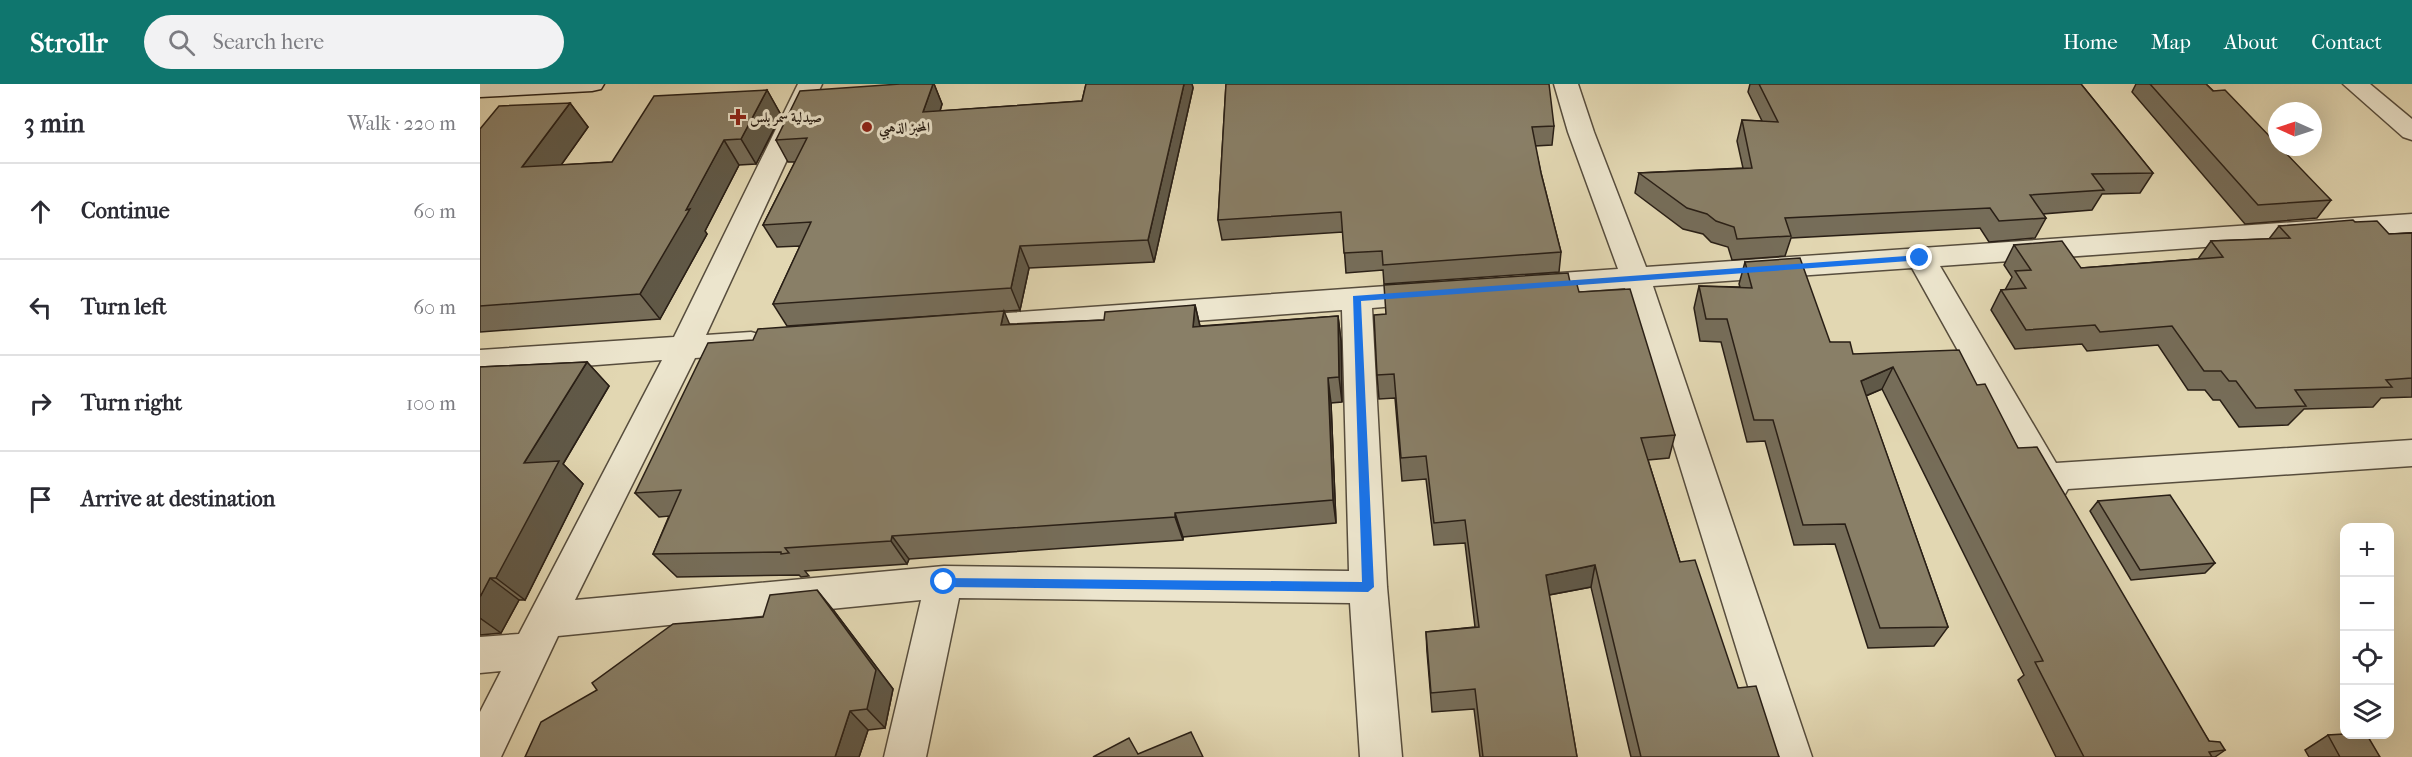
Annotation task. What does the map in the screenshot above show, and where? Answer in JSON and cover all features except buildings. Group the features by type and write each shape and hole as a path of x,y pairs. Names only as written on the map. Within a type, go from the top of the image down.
{"street":[{"path":"480,90 592,84"},
{"path":"480,756 538,636 685,347 810,84"},
{"path":"1566,84 1581,132 1636,278 1791,757"},
{"path":"2355,84 2412,132"},
{"path":"1508,287 2412,223"},
{"path":"1920,258 2070,517"},
{"path":"933,329 1462,290"},
{"path":"1357,298 1368,587 1381,757"},
{"path":"480,362 780,340"},
{"path":"2046,477 2412,453"},
{"path":"480,655 538,636 944,582 1368,587"},
{"path":"905,757 944,582"}],"place":[{"name":"صيدلية سمر بلس","path":"738,117"},
{"name":"المخبز الذهبي","path":"867,127"}],"route":[{"path":"944,582 1368,587 1357,298 1920,258"}]}
